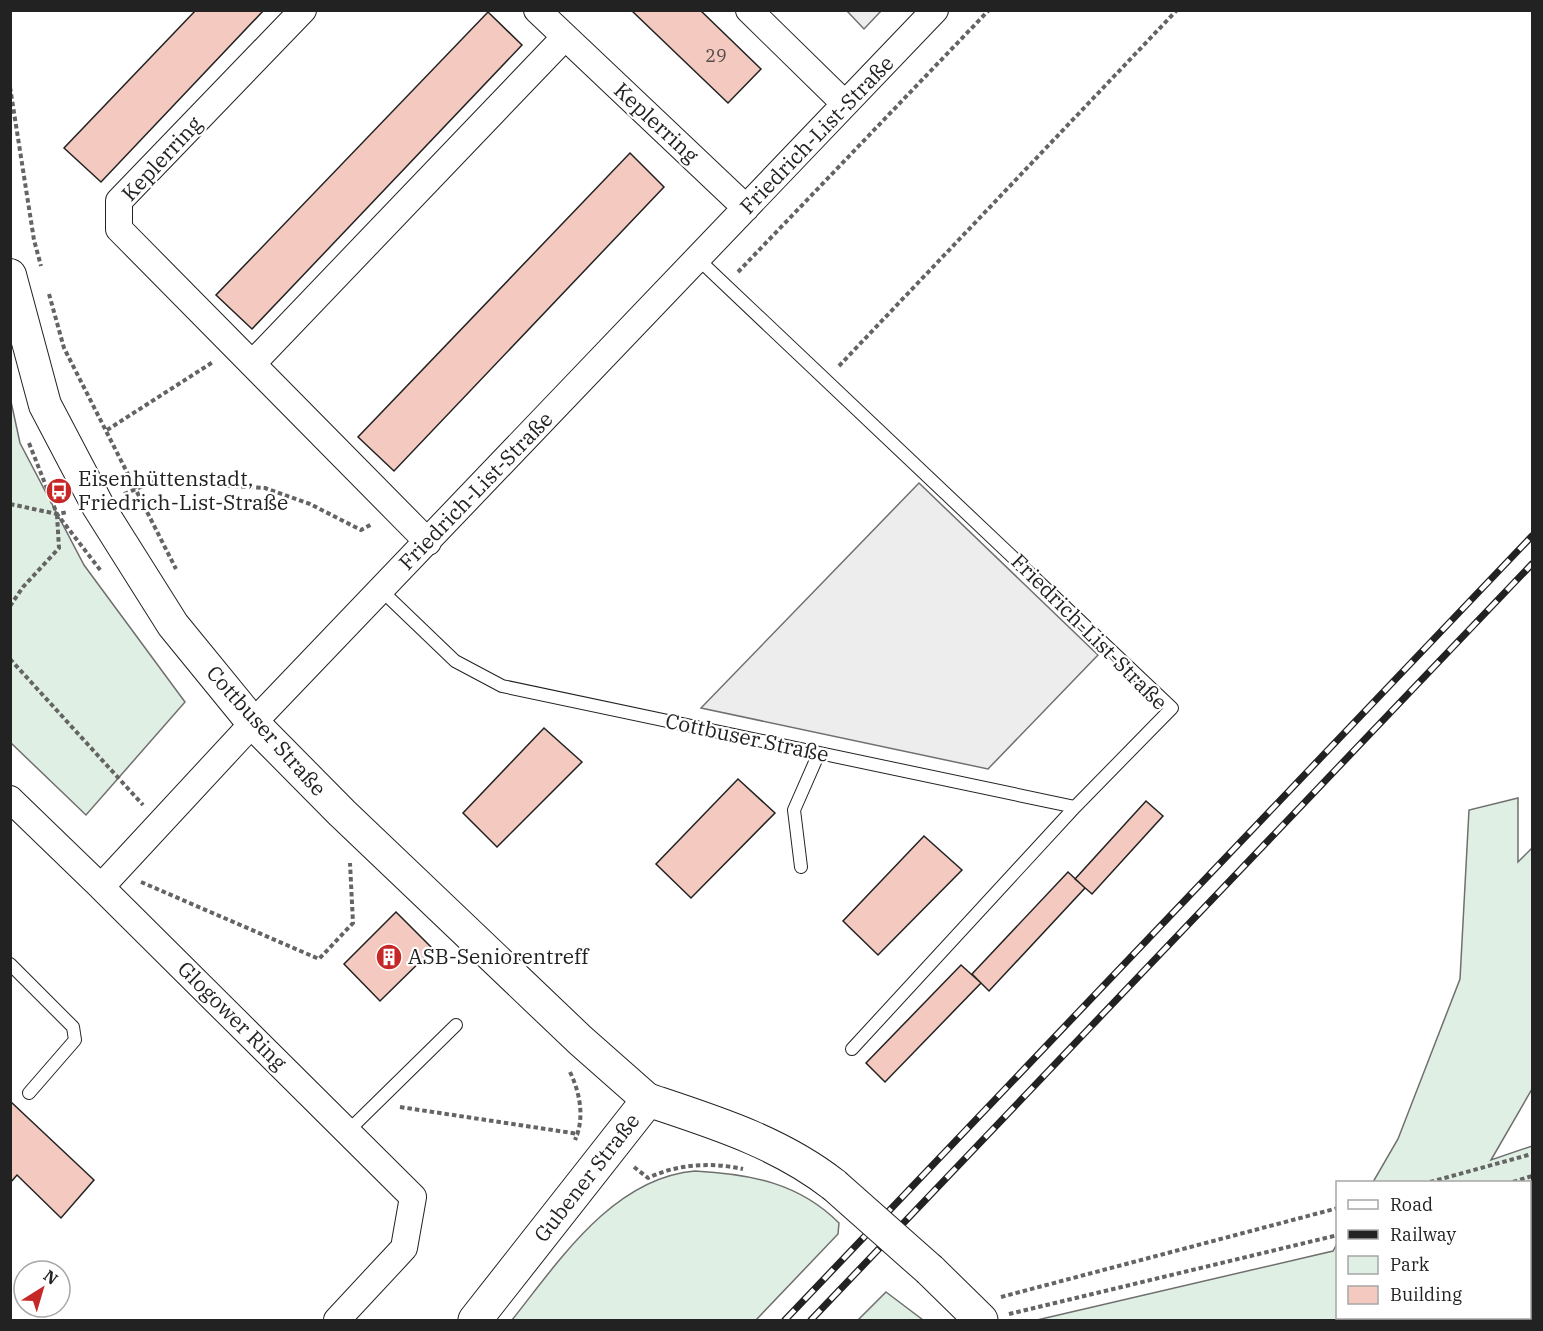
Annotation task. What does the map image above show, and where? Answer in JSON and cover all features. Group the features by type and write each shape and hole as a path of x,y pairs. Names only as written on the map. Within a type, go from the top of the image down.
{"main road":[{"name":"Gubener Straße","path":"475,1320 648,1100 740,1131 808,1165 834,1185 930,1270 976,1316"}],"street":[{"name":"Keplerring","path":"303,10 119,201 119,229 428,542"},
{"name":"Keplerring","path":"537,10 746,208"},
{"path":"749,10 845,104"},
{"name":"Friedrich-List-Straße","path":"253,723 935,10"},
{"path":"245,355 565,37"},
{"name":"Cottbuser Straße","path":"10,274 45,405 98,506 173,625 253,723 342,813 563,1024 648,1100"},
{"path":"108,879 161,825 253,723"},
{"name":"Glogower Ring","path":"14,810 108,879 413,1197 405,1248 337,1320"}],"lane":[{"name":"Friedrich-List-Straße","path":"698,259 1172,708 1075,807 852,1049"},
{"name":"Cottbuser Straße","path":"381,590 455,661 502,686 1075,807"},
{"path":"801,867 794,810 819,753"},
{"path":"10,964 74,1027 76,1033 75,1040 29,1093"},
{"path":"348,1131 456,1024"}],"path":[{"path":"726,285 989,10"},
{"path":"826,380 1177,10"},
{"path":"10,87 34,240 43,273"},
{"path":"46,284 64,348 108,430 177,572"},
{"path":"108,430 245,355"},
{"path":"10,504 57,514 98,506 155,481 265,488 310,504 361,530 398,510"},
{"path":"10,606 22,587 59,548 57,514"},
{"path":"10,659 161,825"},
{"path":"108,879 319,959 353,923 349,857"},
{"path":"566,1064 578,1089 581,1116 574,1143"},
{"path":"1434,1181 1533,1154"},
{"path":"1516,1181 1533,1176"},
{"path":"976,1316 1336,1209"},
{"path":"976,1316 1336,1235"}],"green space":[{"path":"10,397 20,443 84,565 185,702 86,815 11,743"},
{"path":"1518,798 1518,862 1532,848 1532,1089 1491,1160 1532,1146 1532,1320 1037,1320 1333,1251 1336,1246 1336,1319 1531,1319 1531,1181 1374,1181 1398,1139 1460,979 1469,810"},
{"path":"695,1171 755,1178 791,1190 824,1209 839,1223 838,1234 756,1320 512,1320 569,1249 613,1206 638,1189 666,1177"},
{"path":"886,1292 923,1320 858,1320"}],"shaded area":[{"path":"847,11 881,11 864,29"},
{"path":"919,483 1098,655 988,769 701,708"}],"building":[{"path":"196,10 264,10 101,182 64,148"},
{"path":"631,10 700,10 761,69 728,103"},
{"path":"488,12 522,45 252,329 216,295"},
{"path":"630,153 664,187 394,471 358,437"},
{"path":"544,728 582,762 497,847 463,813"},
{"path":"738,779 775,813 691,898 656,864"},
{"path":"1146,801 1163,816 1092,894 1075,879"},
{"path":"924,836 962,870 878,955 843,921"},
{"path":"1068,872 1085,888 989,991 972,974"},
{"name":"ASB-Seniorentreff","path":"396,912 433,949 380,1001 344,964"},
{"path":"961,965 981,983 885,1082 866,1063"},
{"path":"10,1101 94,1180 61,1218 17,1175 10,1183"}],"railway":[{"path":"785,1320 1532,536"},
{"path":"811,1320 1532,564"}],"place":[{"name":"Eisenhüttenstadt, Friedrich-List-Straße","path":"59,491"},
{"name":"ASB-Seniorentreff","path":"389,957"}]}
